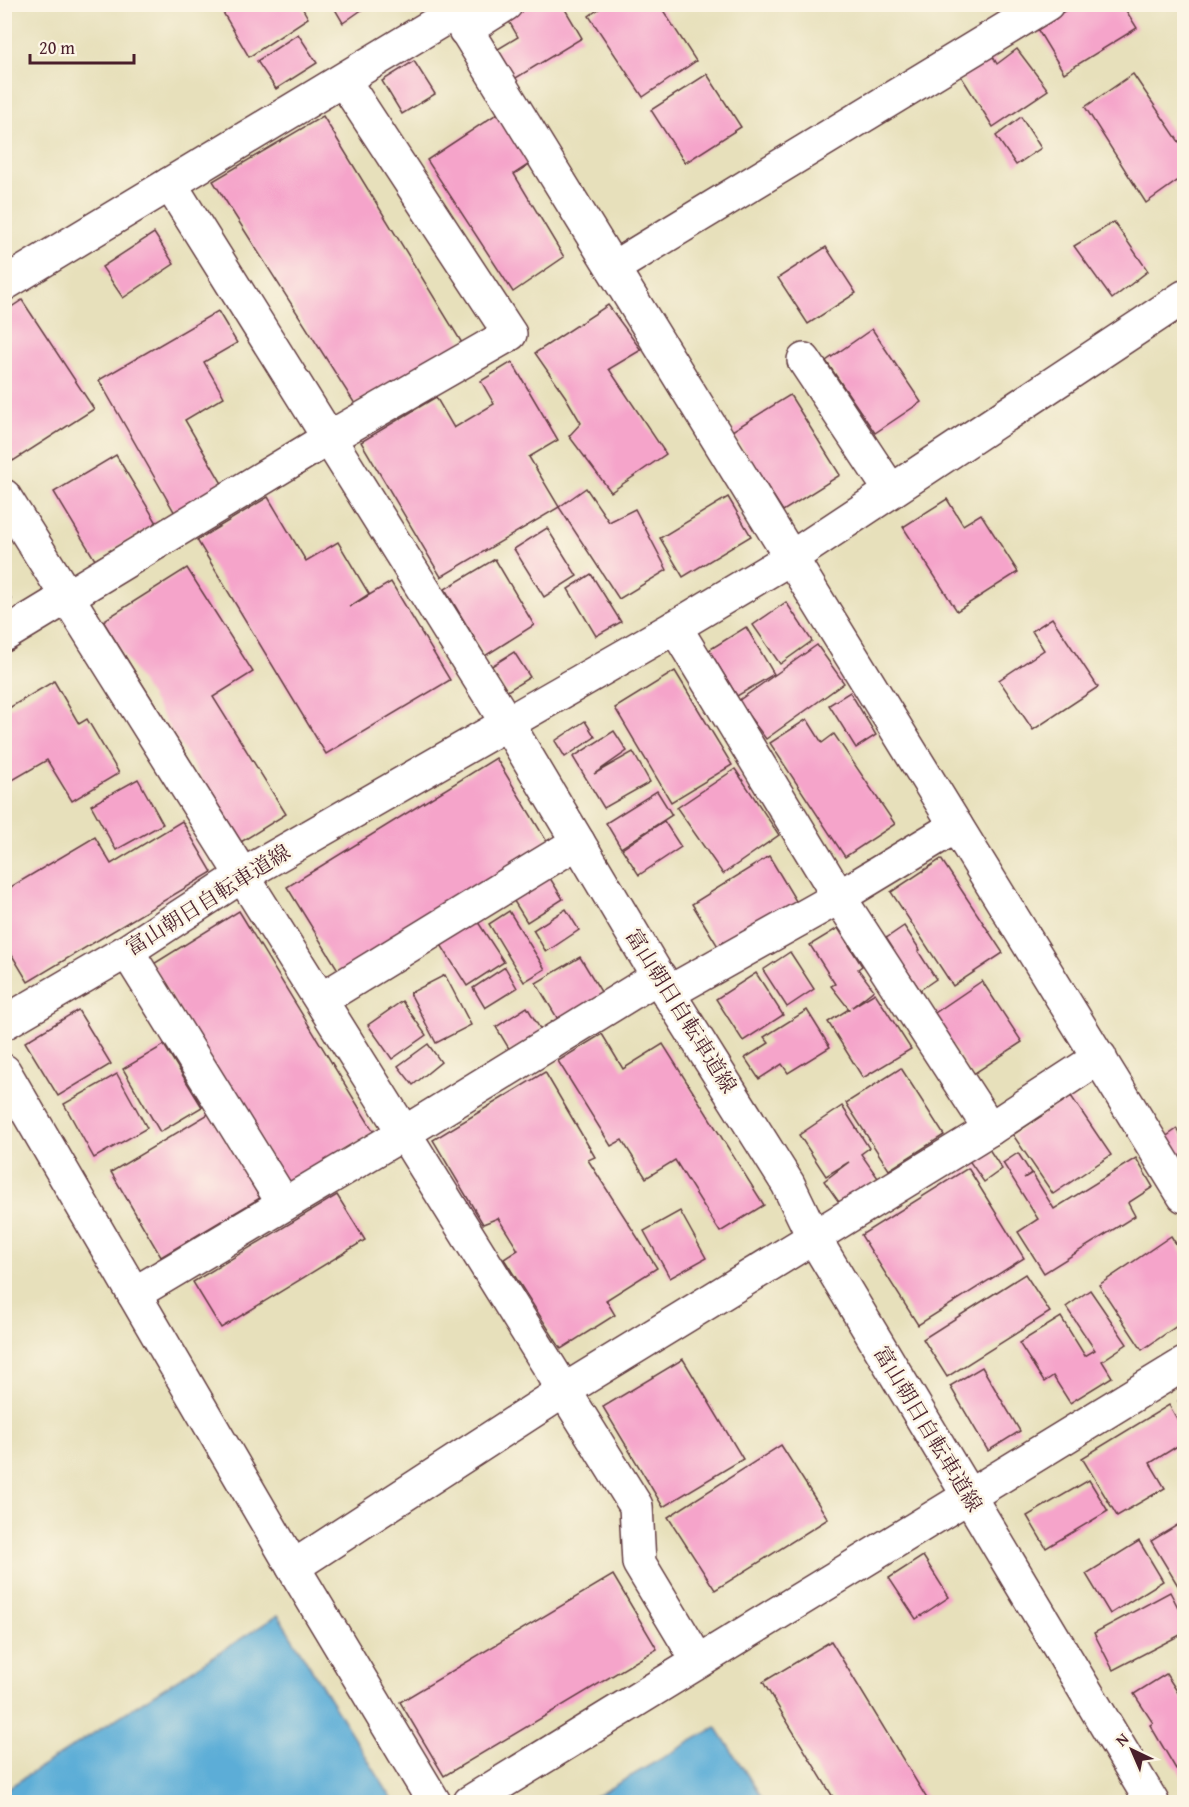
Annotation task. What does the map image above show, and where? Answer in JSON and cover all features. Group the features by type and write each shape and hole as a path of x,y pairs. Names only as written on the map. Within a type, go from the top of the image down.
{"street":[{"path":"465,30 506,4"},
{"path":"613,268 1047,4"},
{"path":"4,284 455,12 1185,1196"},
{"path":"4,635 327,439 510,334 344,81"},
{"path":"170,184 327,439 507,723 792,557 1185,297"},
{"path":"804,360 891,491"},
{"path":"4,496 322,999 636,1506 639,1563 698,1661"},
{"path":"675,627 839,897 990,1129"},
{"name":"富山朝日自転車道線","path":"4,1023 127,951 243,876 507,723 663,985 788,1184 813,1236 1152,1803"},
{"path":"134,1294 404,1133 663,985 839,897 956,826"},
{"path":"322,999 578,842"},
{"path":"127,951 284,1204"},
{"path":"293,1567 565,1390 990,1129 1100,1057"},
{"path":"4,1071 293,1567 434,1803"},
{"path":"470,1803 1185,1364"}],"water":[{"path":"278,1615 394,1802 5,1802 5,1790"},
{"path":"716,1727 765,1802 586,1802"}],"building":[{"path":"218,4 300,4 308,18 249,57"},
{"path":"332,4 370,4 343,23"},
{"path":"525,4 562,4 582,38 511,81 493,52 518,37 506,16"},
{"path":"606,4 659,4 696,61 643,97 589,16"},
{"path":"1077,4 1122,4 1137,28 1064,73 1036,27"},
{"path":"298,34 317,63 276,89 257,61"},
{"path":"1017,49 1048,90 993,127 959,73 991,53 997,64"},
{"path":"414,61 435,94 402,114 382,81"},
{"path":"707,74 741,127 685,163 651,110"},
{"path":"1133,74 1179,142 1184,138 1184,176 1146,203 1085,107"},
{"path":"498,113 531,163 514,174 564,257 513,292 427,160"},
{"path":"323,116 462,343 355,404 213,181"},
{"path":"1021,117 1041,148 1016,165 996,136"},
{"path":"1114,222 1148,271 1112,299 1074,246"},
{"path":"154,233 174,264 123,298 102,267"},
{"path":"826,247 856,293 808,324 778,278"},
{"path":"22,300 94,409 13,461 4,448 4,312"},
{"path":"608,305 641,350 609,369 666,454 611,492 569,436 581,423 535,353"},
{"path":"218,311 237,343 204,362 224,397 185,420 224,487 176,515 99,380"},
{"path":"872,329 921,402 875,433 826,361"},
{"path":"512,362 558,440 529,457 559,507 441,577 361,442 436,397 454,428 494,404 481,381"},
{"path":"790,395 840,475 783,511 732,431"},
{"path":"116,455 157,523 95,560 54,492"},
{"path":"586,488 609,522 635,509 667,570 619,599 559,507"},
{"path":"268,497 306,561 338,542 369,594 349,607 391,582 450,680 326,754 197,540"},
{"path":"728,497 751,536 683,577 660,538"},
{"path":"947,499 963,525 981,514 1018,572 957,611 903,527"},
{"path":"547,528 577,576 544,597 514,549"},
{"path":"495,559 534,625 485,656 445,589"},
{"path":"187,568 253,672 213,697 286,814 241,842 103,621"},
{"path":"591,574 621,622 596,636 568,589"},
{"path":"4,590 11,599 4,603"},
{"path":"786,602 812,641 780,664 753,625"},
{"path":"1052,618 1098,687 1033,730 999,680 1044,650 1032,631"},
{"path":"746,627 774,674 737,696 709,650"},
{"path":"817,645 844,683 766,739 738,701"},
{"path":"514,652 530,677 506,692 490,667"},
{"path":"675,671 732,765 671,802 615,708"},
{"path":"54,681 79,724 87,719 119,773 72,801 47,760 4,785 4,711"},
{"path":"850,692 876,735 856,748 829,705"},
{"path":"807,719 822,743 834,734 895,824 845,857 770,743"},
{"path":"585,721 595,737 565,757 555,741"},
{"path":"614,731 627,751 594,774 633,752 650,782 604,808 573,757"},
{"path":"496,758 549,845 340,973 287,887"},
{"path":"735,769 779,835 723,874 677,808"},
{"path":"138,779 163,824 116,850 91,805"},
{"path":"657,791 672,815 621,848 606,823"},
{"path":"182,821 212,872 28,982 4,942 4,891 95,837 111,864"},
{"path":"664,821 681,847 639,875 622,849"},
{"path":"769,856 799,906 722,953 692,904"},
{"path":"941,859 1003,953 953,986 891,892"},
{"path":"548,875 563,899 527,922 512,898"},
{"path":"566,909 579,930 546,952 533,930"},
{"path":"239,911 374,1132 286,1185 152,965"},
{"path":"509,911 545,969 524,982 489,924"},
{"path":"474,916 504,962 467,986 438,940"},
{"path":"904,926 936,979 920,990 885,939"},
{"path":"838,928 862,966 858,969 874,990 852,1007 875,993 911,1049 863,1078 828,1022 849,1009 831,986 835,984 810,945"},
{"path":"790,952 814,989 787,1007 763,970"},
{"path":"580,957 603,995 559,1021 536,983"},
{"path":"505,967 517,988 485,1008 473,988"},
{"path":"756,973 783,1015 743,1041 716,999"},
{"path":"445,975 471,1025 436,1043 410,993"},
{"path":"982,981 1022,1042 972,1075 932,1015"},
{"path":"402,1001 426,1035 392,1059 368,1025"},
{"path":"527,1007 542,1032 511,1052 496,1027"},
{"path":"78,1010 111,1064 58,1096 25,1042"},
{"path":"807,1010 830,1047 788,1073 782,1064 759,1079 745,1058 769,1043 764,1037"},
{"path":"602,1034 623,1069 663,1044 764,1205 720,1232 675,1160 646,1178 622,1140 611,1146 558,1061"},
{"path":"428,1044 441,1062 413,1085 398,1066"},
{"path":"164,1045 202,1107 160,1132 123,1069"},
{"path":"901,1068 944,1135 889,1170 846,1103"},
{"path":"545,1072 595,1157 588,1160 657,1268 606,1300 615,1315 561,1349 504,1259 518,1250 498,1218 483,1224 433,1140"},
{"path":"117,1074 147,1128 94,1158 64,1104"},
{"path":"1071,1096 1111,1155 1053,1194 1013,1135"},
{"path":"842,1106 869,1148 861,1154 878,1178 841,1205 824,1181 849,1162 826,1176 799,1135"},
{"path":"210,1113 260,1198 161,1257 111,1172"},
{"path":"1177,1129 1184,1139 1184,1155 1178,1159 1164,1138"},
{"path":"987,1146 1002,1169 984,1182 968,1159"},
{"path":"1018,1153 1031,1173 1024,1178 1032,1173 1054,1209 1136,1158 1153,1187 1128,1203 1135,1216 1044,1273 1018,1232 1038,1219 1003,1163"},
{"path":"968,1168 1024,1258 918,1325 861,1235"},
{"path":"337,1195 365,1240 221,1328 193,1282"},
{"path":"680,1211 706,1258 670,1278 644,1231"},
{"path":"1171,1236 1184,1256 1184,1321 1142,1350 1099,1285"},
{"path":"1025,1274 1050,1312 947,1377 923,1339"},
{"path":"1090,1290 1127,1344 1102,1361 1112,1377 1070,1403 1053,1376 1044,1382 1019,1343 1061,1317 1085,1356 1095,1350 1066,1307"},
{"path":"683,1359 743,1459 663,1507 603,1407"},
{"path":"982,1367 1020,1431 988,1451 950,1386"},
{"path":"1184,1396 1184,1412 1178,1401"},
{"path":"1169,1405 1184,1431 1184,1442 1150,1463 1165,1488 1117,1516 1082,1458"},
{"path":"781,1445 828,1519 715,1590 668,1517"},
{"path":"1089,1480 1108,1511 1046,1548 1027,1516"},
{"path":"1184,1521 1184,1593 1183,1594 1151,1541"},
{"path":"1139,1541 1163,1581 1110,1614 1086,1574"},
{"path":"923,1556 949,1597 916,1619 889,1578"},
{"path":"613,1575 657,1649 444,1776 400,1702"},
{"path":"1170,1592 1184,1619 1184,1633 1113,1670 1094,1633"},
{"path":"831,1641 929,1802 836,1802 763,1682"},
{"path":"1166,1674 1184,1702 1184,1780 1150,1725 1153,1723 1134,1694"}]}
